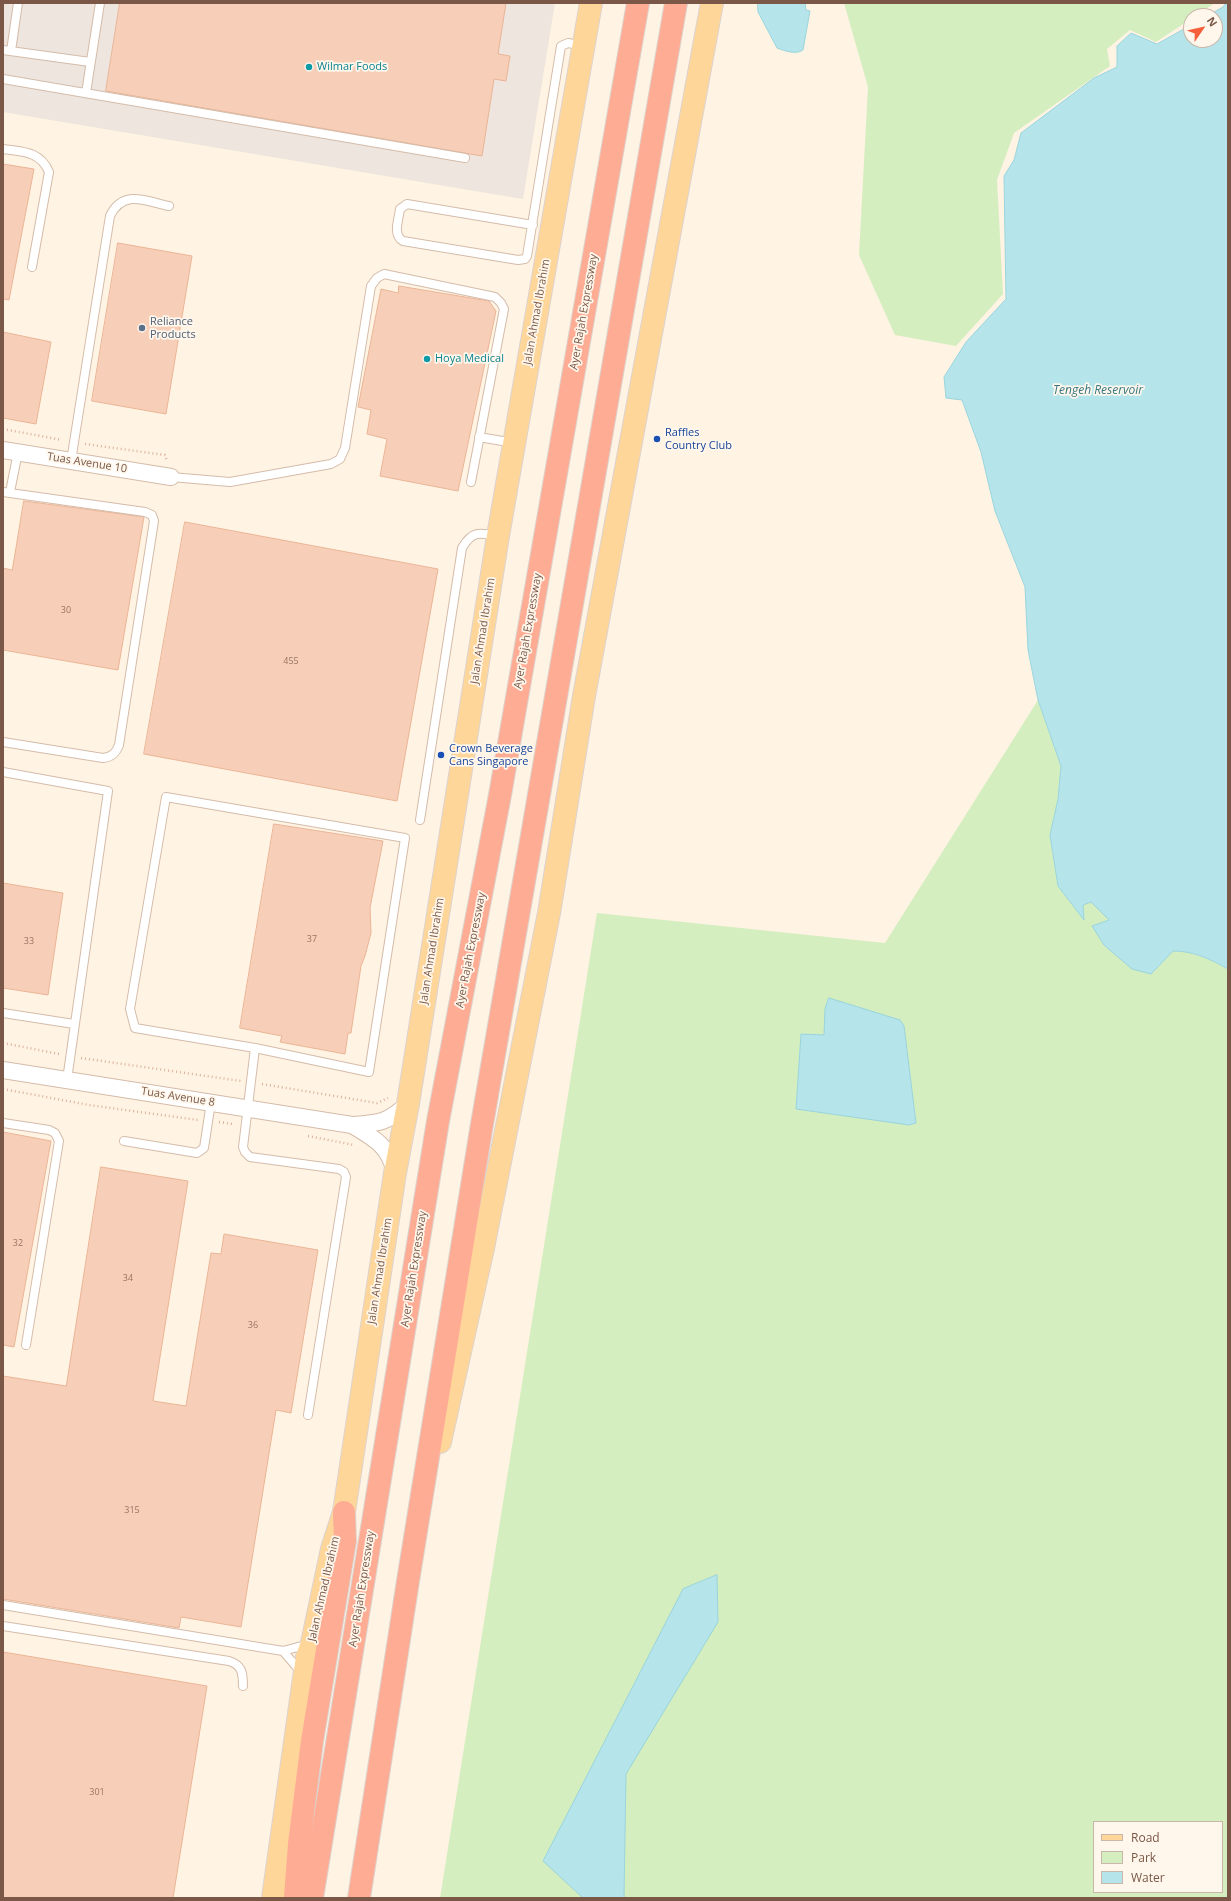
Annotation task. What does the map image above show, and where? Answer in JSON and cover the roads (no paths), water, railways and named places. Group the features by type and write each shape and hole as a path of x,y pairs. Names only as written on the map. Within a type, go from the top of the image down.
{"highway":[{"name":"Ayer Rajah Expressway","path":"312,1898 438,1121 500,795 638,3"},
{"path":"359,1898 408,1581 481,1130 676,3"},
{"path":"295,1898 299,1844 312,1741 345,1542 344,1512"}],"main road":[{"name":"Jalan Ahmad Ibrahim","path":"273,1898 290,1763 305,1677 306,1658 312,1643 332,1549 344,1512 395,1173 400,1097 591,3"},
{"path":"408,1581 484,1248 549,913 584,696 712,3"}],"street":[{"name":"Tuas Avenue 10","path":"10,451 171,477"},
{"name":"Tuas Avenue 8","path":"3,1070 352,1125 385,1122 394,1116 400,1097"},
{"name":"Tuas Avenue 8","path":"352,1125 377,1140 387,1150 392,1158 395,1173"}],"lane":[{"path":"18,3 7,50 90,62"},
{"path":"86,93 100,3"},
{"path":"533,225 408,204 400,208 397,235 399,239 403,241 518,260 525,259 527,256 533,225 561,46 568,43 584,46"},
{"path":"3,79 465,158"},
{"path":"3,149 38,156 46,164 49,172 32,267"},
{"path":"71,461 110,216 114,206 129,198 169,206"},
{"path":"171,477 230,482 330,464 340,460 345,448 371,286 384,274 495,297 504,309 471,482"},
{"path":"479,437 514,443"},
{"path":"3,742 103,758 113,755 117,751 154,521 152,515 146,512 7,492 10,451"},
{"path":"420,820 462,548 467,539 473,535 482,533 498,536"},
{"path":"3,772 108,791 67,1080"},
{"path":"166,797 405,838 369,1072 255,1048 135,1028 130,1009 166,797"},
{"path":"3,1013 74,1024"},
{"path":"255,1048 244,1147 247,1155 250,1157 339,1169 344,1172 346,1177 308,1415"},
{"path":"124,1141 197,1153 200,1152 204,1148 211,1102"},
{"path":"3,1123 49,1130 55,1132 59,1140 26,1344"},
{"path":"3,1605 283,1651 312,1643"},
{"path":"3,1626 229,1661 237,1664 241,1669 243,1675 243,1686"},
{"path":"283,1651 305,1677"}],"water":[{"path":"758,3 805,3 806,10 810,11 803,50 794,52 777,48 758,12"},
{"name":"Tengeh Reservoir","path":"1226,3 1228,3 1228,969 1202,956 1188,952 1173,951 1151,974 1132,969 1104,945 1092,926 1109,920 1091,902 1083,905 1084,920 1058,886 1050,835 1058,799 1061,766 1038,700 1028,650 1025,587 995,511 981,452 962,400 946,398 944,377 966,342 1006,299 1004,176 1014,160 1021,133 1094,78 1117,67 1117,46 1131,33 1157,44 1183,29 1183,48 1223,48 1223,8 1221,8"},
{"path":"829,998 900,1020 904,1026 916,1123 909,1125 796,1109 801,1034 824,1035 825,1009"},
{"path":"717,1575 718,1622 626,1774 624,1898 583,1898 543,1861 683,1589"}],"place":[{"name":"Wilmar Foods","path":"309,67"},
{"name":"Reliance Products","path":"142,328"},
{"name":"Hoya Medical","path":"427,359"},
{"name":"Raffles Country Club","path":"657,439"},
{"name":"Crown Beverage Cans Singapore","path":"441,755"}]}
